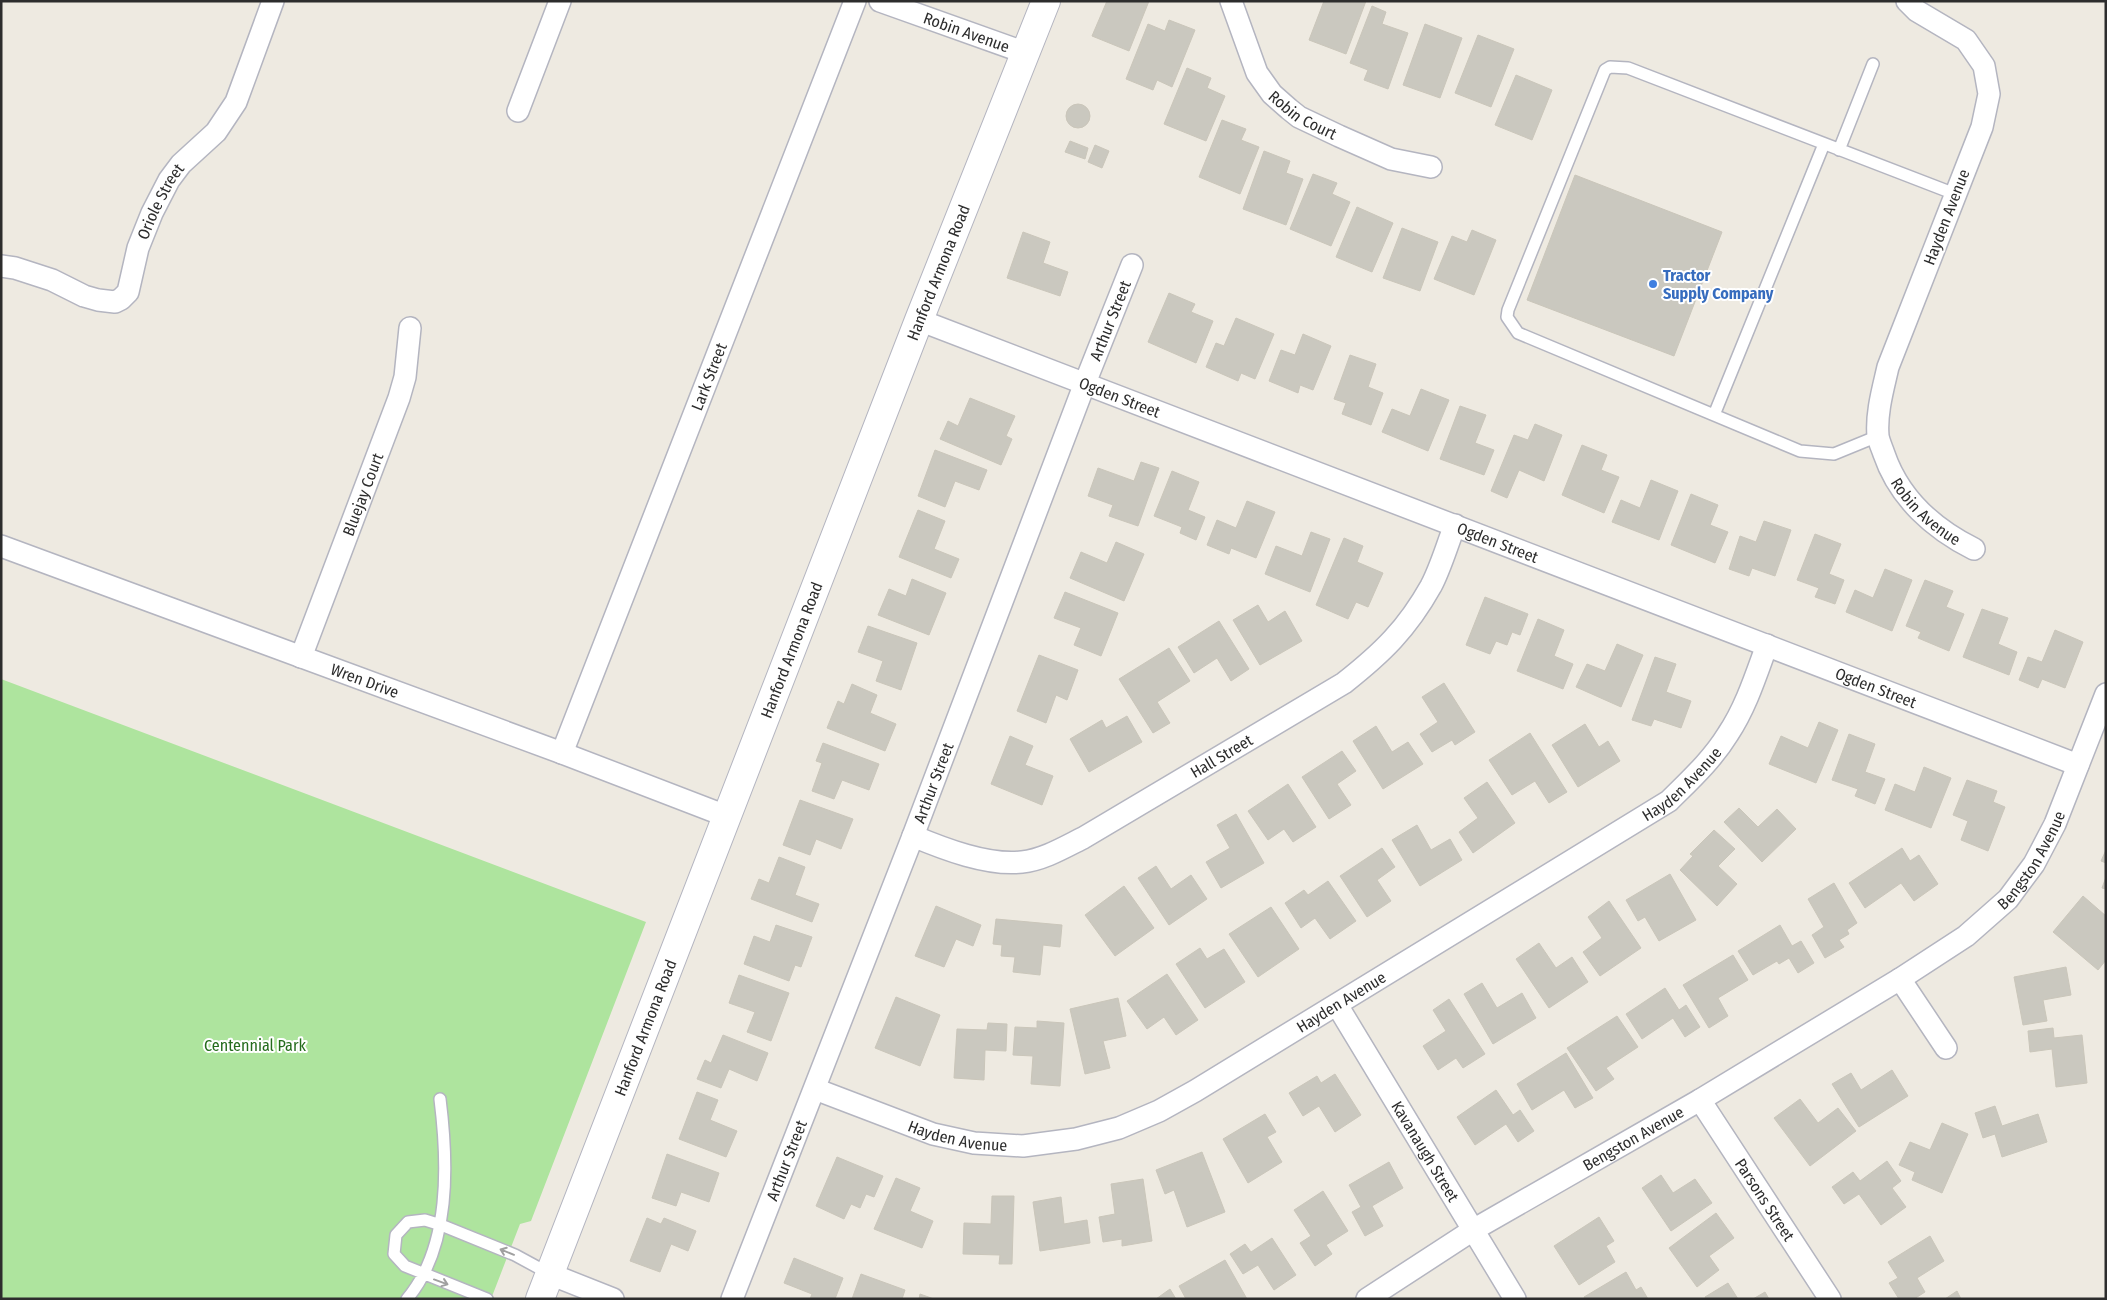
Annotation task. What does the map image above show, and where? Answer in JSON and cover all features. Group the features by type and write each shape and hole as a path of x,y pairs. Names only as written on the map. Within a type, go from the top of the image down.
{"main road":[{"name":"Hanford Armona Road","path":"540,1299 919,320 1046,1"}],"street":[{"name":"Oriole Street","path":"1,266 15,268 52,280 84,296 98,300 115,302 121,299 128,292 138,248 152,212 169,180 181,164 216,132 236,102 273,1"},
{"path":"518,111 560,1"},
{"name":"Lark Street","path":"562,753 855,1"},
{"name":"Robin Avenue","path":"880,1 1026,54"},
{"name":"Robin Court","path":"1231,1 1257,73 1272,94 1289,109 1299,117 1391,159 1431,167"},
{"name":"Hayden Avenue","path":"1887,464 1878,436 1880,402 1888,367 1984,119 1989,94 1984,66 1966,40 1916,11 1907,1"},
{"name":"Arthur Street","path":"732,1299 913,836 1085,383 1132,266"},
{"name":"Ogden Street","path":"919,320 2078,765"},
{"name":"Bluejay Court","path":"301,657 400,398 405,377 410,328"},
{"name":"Robin Avenue","path":"1887,464 1905,496 1932,523 1952,538 1974,550"},
{"name":"Hall Street","path":"913,836 946,849 983,860 1022,862 1052,854 1083,838 1344,683 1378,656 1403,630 1432,585 1455,525"},
{"name":"Wren Drive","path":"1,546 562,753 726,816"},
{"name":"Hayden Avenue","path":"815,1089 932,1134 974,1143 1023,1146 1076,1139 1119,1128 1159,1112 1669,801 1701,770 1728,735 1745,704 1767,645"},
{"name":"Bengston Avenue","path":"1367,1299 1473,1230 1700,1100 1900,979 1966,936 2008,899 2034,864 2055,824 2106,694"},
{"path":"1900,979 1946,1048"},
{"name":"Kavanaugh Street","path":"1337,1005 1515,1299"},
{"name":"Parsons Street","path":"1700,1100 1830,1299"},
{"path":"550,1274 613,1299"}],"lane":[{"path":"1839,150 1873,64"},
{"path":"1878,436 1834,454 1800,451 1518,333 1507,317 1512,301 1605,70 1610,67 1628,68 1955,194"},
{"path":"1714,415 1824,144"},
{"path":"407,1299 423,1275 441,1225 444,1190 444,1131 440,1099"},
{"path":"487,1299 423,1275 405,1266 394,1254 396,1235 408,1222 425,1220 515,1255 550,1274"}],"green space":[{"name":"Centennial Park","path":"1,679 646,922 531,1221 520,1224 491,1299 1,1299"}],"building":[{"path":"1107,1 1149,1 1129,51 1092,36"},
{"path":"1324,1 1366,1 1346,54 1309,40"},
{"path":"1372,6 1386,12 1382,24 1408,33 1388,89 1364,80 1368,70 1350,63"},
{"path":"1169,20 1195,30 1172,87 1157,80 1153,90 1126,79 1148,24 1165,31"},
{"path":"1425,24 1462,38 1440,98 1403,85"},
{"path":"1478,35 1514,49 1491,107 1455,93"},
{"path":"1187,68 1211,78 1207,88 1225,96 1206,141 1164,124"},
{"path":"1516,75 1552,90 1532,140 1495,125"},
{"path":"1078,104 1083,105 1089,111 1089,121 1083,127 1078,128 1073,127 1067,121 1066,116 1067,111 1073,105"},
{"path":"1222,120 1246,129 1241,140 1259,147 1240,194 1199,177"},
{"path":"1070,141 1088,148 1085,159 1065,152"},
{"path":"1095,145 1109,151 1102,168 1088,162"},
{"path":"1264,151 1290,161 1286,173 1303,179 1286,225 1243,209"},
{"path":"1313,174 1337,183 1332,194 1350,202 1331,246 1290,229"},
{"path":"1575,175 1722,232 1674,356 1527,300"},
{"path":"1357,207 1393,223 1372,272 1336,257"},
{"path":"1402,228 1438,242 1420,291 1383,278"},
{"path":"1472,230 1496,240 1474,295 1434,279 1452,236 1467,242"},
{"path":"1023,232 1050,242 1043,263 1068,272 1060,296 1007,278"},
{"path":"1169,293 1195,304 1191,312 1213,321 1196,363 1148,342"},
{"path":"1236,318 1274,334 1255,379 1241,373 1238,381 1206,367 1216,343 1224,346"},
{"path":"1303,334 1331,346 1313,390 1300,385 1298,393 1269,381 1281,350 1295,355"},
{"path":"1350,355 1376,364 1368,387 1383,393 1371,425 1342,414 1346,403 1334,399"},
{"path":"1421,389 1449,400 1428,451 1382,432 1392,409 1410,416"},
{"path":"970,398 1015,416 1006,436 1012,439 1001,465 940,439 948,421 958,426"},
{"path":"1460,406 1486,415 1475,443 1494,450 1484,475 1440,459"},
{"path":"1535,424 1562,435 1544,481 1519,470 1507,498 1491,491 1514,435 1528,440"},
{"path":"1582,445 1607,455 1601,470 1619,477 1604,513 1562,495"},
{"path":"935,450 987,470 979,490 955,481 945,507 918,496"},
{"path":"1141,462 1159,468 1138,526 1109,516 1113,505 1088,496 1098,468 1134,481"},
{"path":"1172,471 1199,482 1188,510 1205,517 1196,540 1180,533 1182,527 1154,516"},
{"path":"1651,480 1678,491 1659,540 1612,522 1621,500 1640,508"},
{"path":"1691,494 1718,505 1710,525 1728,532 1715,563 1671,545"},
{"path":"1247,501 1275,512 1256,558 1231,548 1229,554 1207,545 1217,520 1236,528"},
{"path":"918,510 945,521 934,549 959,559 951,578 899,557"},
{"path":"1764,521 1791,530 1775,576 1752,568 1749,576 1729,569 1740,536 1756,542"},
{"path":"1311,532 1330,539 1310,592 1265,574 1276,546 1302,556"},
{"path":"1815,534 1841,544 1829,574 1844,580 1835,604 1815,597 1819,588 1797,580"},
{"path":"1344,538 1363,546 1357,562 1383,573 1368,607 1356,602 1348,619 1316,605"},
{"path":"1116,542 1144,554 1124,601 1070,578 1081,552 1107,563"},
{"path":"1885,569 1912,580 1892,631 1846,612 1855,590 1873,598"},
{"path":"912,579 946,593 929,635 878,615 889,589 906,596"},
{"path":"1925,580 1953,591 1946,607 1964,614 1949,651 1918,638 1921,632 1906,626"},
{"path":"1065,592 1118,613 1101,656 1074,645 1081,628 1054,618"},
{"path":"1485,597 1528,614 1520,635 1512,632 1507,645 1496,641 1490,654 1466,645"},
{"path":"1258,605 1268,622 1285,611 1302,641 1260,665 1233,620"},
{"path":"1982,609 2008,618 1998,644 2017,652 2009,675 1963,657"},
{"path":"1538,619 1564,630 1554,656 1573,664 1563,689 1517,671"},
{"path":"1219,621 1249,669 1231,681 1217,658 1194,673 1178,647"},
{"path":"868,626 917,643 901,690 876,681 883,661 858,652"},
{"path":"2055,630 2083,642 2065,688 2042,679 2038,688 2019,680 2028,657 2042,662"},
{"path":"1617,644 1643,655 1621,707 1576,687 1587,664 1605,671"},
{"path":"1169,648 1190,681 1157,702 1170,723 1153,733 1119,679"},
{"path":"1039,655 1078,670 1067,700 1056,695 1046,723 1017,711"},
{"path":"1655,657 1676,664 1666,692 1691,701 1681,728 1654,719 1651,726 1632,720"},
{"path":"1444,683 1475,732 1455,745 1452,740 1432,752 1420,734 1438,722 1422,697"},
{"path":"852,684 877,695 870,713 896,724 885,751 827,728 838,701 844,704"},
{"path":"1127,716 1142,742 1089,772 1070,739 1102,720 1106,728"},
{"path":"1819,722 1838,730 1816,783 1769,764 1781,736 1808,748"},
{"path":"1585,724 1599,747 1608,741 1620,761 1578,787 1552,745"},
{"path":"1376,726 1392,752 1408,742 1423,764 1383,789 1353,741"},
{"path":"1530,733 1567,792 1549,803 1535,781 1512,795 1489,760"},
{"path":"1849,734 1875,744 1865,772 1885,779 1875,804 1855,796 1858,789 1832,780"},
{"path":"1010,736 1033,746 1025,765 1053,776 1042,805 991,784"},
{"path":"823,743 879,764 869,790 842,780 834,799 812,791 822,763 816,761"},
{"path":"1342,751 1356,771 1337,784 1351,805 1329,819 1302,777"},
{"path":"1924,767 1951,778 1931,828 1885,810 1895,784 1915,792"},
{"path":"1967,780 1997,791 1993,802 2005,807 1988,851 1961,840 1968,821 1953,815"},
{"path":"1487,782 1515,823 1473,853 1459,832 1478,818 1464,798"},
{"path":"1288,784 1316,827 1293,842 1284,829 1268,840 1248,811"},
{"path":"800,800 853,819 841,849 816,839 810,855 783,845"},
{"path":"1739,808 1758,827 1777,809 1796,829 1762,862 1724,822"},
{"path":"1236,814 1264,863 1221,888 1206,862 1230,848 1217,825"},
{"path":"1417,825 1431,850 1450,839 1462,860 1420,886 1392,840"},
{"path":"1714,830 1735,849 1718,866 1737,884 1717,906 1680,870 1693,856 1690,854"},
{"path":"1382,848 1395,867 1377,880 1391,901 1367,917 1340,876"},
{"path":"1902,848 1910,861 1919,855 1938,884 1914,901 1901,883 1865,908 1849,883"},
{"path":"2106,850 2106,863 2101,861"},
{"path":"779,857 805,867 795,895 819,904 812,922 751,899 759,879 769,883"},
{"path":"1156,866 1171,889 1191,875 1207,899 1169,925 1138,878"},
{"path":"1670,874 1696,920 1659,941 1645,917 1638,921 1626,900"},
{"path":"2106,877 2106,889 2102,888"},
{"path":"1328,881 1356,921 1330,939 1315,918 1301,928 1285,903 1304,890 1308,895"},
{"path":"1834,883 1857,923 1847,930 1849,934 1839,940 1844,947 1825,958 1812,935 1824,927 1808,899"},
{"path":"1124,886 1154,928 1115,956 1085,915"},
{"path":"2083,896 2106,916 2106,960 2098,970 2053,932"},
{"path":"1609,901 1641,948 1600,976 1583,952 1602,938 1588,917"},
{"path":"936,906 981,925 973,946 956,939 944,967 915,956"},
{"path":"1271,907 1299,949 1258,977 1229,934"},
{"path":"996,919 1062,925 1060,947 1043,945 1040,975 1013,972 1015,957 1001,956 1002,945 993,944"},
{"path":"776,925 812,937 801,967 795,965 789,981 744,964 754,936 770,942"},
{"path":"1780,925 1792,946 1801,941 1814,963 1798,973 1789,958 1779,964 1777,961 1753,975 1738,951"},
{"path":"1539,943 1556,968 1572,957 1588,982 1549,1008 1516,959"},
{"path":"1200,948 1207,959 1224,949 1245,982 1205,1008 1176,964"},
{"path":"1733,955 1748,980 1718,998 1728,1016 1709,1028 1683,985"},
{"path":"2066,967 2071,995 2043,1000 2047,1021 2023,1025 2014,977"},
{"path":"1167,974 1198,1020 1176,1035 1164,1017 1147,1029 1127,1001"},
{"path":"739,975 789,993 771,1041 747,1032 755,1012 729,1003"},
{"path":"1482,983 1497,1008 1522,993 1536,1018 1493,1044 1464,994"},
{"path":"1665,988 1679,1010 1686,1005 1700,1027 1685,1037 1673,1018 1642,1039 1626,1014"},
{"path":"896,997 940,1015 920,1066 875,1048"},
{"path":"1118,998 1126,1036 1103,1041 1110,1068 1085,1074 1070,1009"},
{"path":"1449,999 1485,1054 1463,1068 1456,1058 1438,1070 1423,1046 1446,1031 1433,1010"},
{"path":"1617,1016 1638,1047 1606,1068 1614,1079 1596,1091 1567,1048"},
{"path":"1037,1021 1064,1023 1060,1086 1031,1084 1033,1056 1013,1055 1015,1027 1037,1028"},
{"path":"988,1023 1007,1024 1006,1051 985,1050 984,1080 954,1078 957,1029 987,1030"},
{"path":"2053,1028 2054,1038 2082,1035 2087,1083 2056,1087 2052,1049 2030,1052 2028,1031"},
{"path":"723,1035 768,1053 757,1081 729,1069 721,1088 697,1079 705,1060 711,1063"},
{"path":"1566,1053 1593,1098 1575,1108 1564,1090 1532,1110 1517,1084"},
{"path":"1892,1070 1908,1096 1859,1127 1832,1084 1851,1073 1861,1090"},
{"path":"1335,1074 1361,1115 1335,1132 1319,1106 1303,1116 1289,1093 1317,1076 1321,1083"},
{"path":"1496,1090 1513,1115 1520,1110 1534,1131 1518,1142 1506,1124 1475,1145 1457,1117"},
{"path":"697,1092 718,1100 710,1120 737,1131 726,1157 679,1139"},
{"path":"1800,1099 1818,1123 1838,1108 1856,1131 1810,1166 1774,1118"},
{"path":"1995,1106 2002,1126 2038,1114 2047,1142 2002,1157 1995,1134 1983,1138 1975,1113"},
{"path":"1265,1114 1276,1132 1267,1137 1282,1162 1248,1183 1223,1139"},
{"path":"1942,1123 1968,1134 1942,1193 1912,1180 1915,1172 1899,1165 1910,1142 1930,1150"},
{"path":"1202,1152 1225,1212 1187,1227 1174,1190 1165,1194 1156,1170"},
{"path":"667,1154 719,1173 709,1202 681,1192 676,1206 652,1198"},
{"path":"837,1157 883,1176 874,1197 866,1194 860,1208 851,1204 844,1219 816,1206"},
{"path":"1887,1161 1901,1181 1892,1188 1906,1207 1881,1225 1859,1194 1844,1204 1832,1187 1853,1172 1860,1181"},
{"path":"1389,1162 1403,1188 1372,1206 1383,1226 1365,1236 1352,1212 1361,1207 1349,1185"},
{"path":"1661,1175 1673,1193 1695,1179 1712,1203 1671,1231 1642,1188"},
{"path":"896,1178 920,1188 910,1211 933,1221 922,1248 874,1229"},
{"path":"1143,1179 1152,1241 1122,1246 1122,1239 1103,1242 1099,1217 1115,1214 1111,1184"},
{"path":"1323,1191 1348,1231 1326,1245 1332,1254 1315,1266 1300,1243 1311,1236 1294,1210"},
{"path":"992,1196 1014,1196 1012,1264 999,1264 1000,1255 963,1254 964,1223 991,1224"},
{"path":"1061,1197 1064,1224 1087,1220 1090,1243 1040,1251 1033,1202"},
{"path":"1716,1213 1734,1238 1709,1256 1719,1270 1697,1287 1669,1248"},
{"path":"1599,1217 1614,1241 1606,1246 1615,1262 1579,1285 1554,1246"},
{"path":"647,1218 661,1224 664,1218 696,1231 688,1251 671,1244 660,1272 630,1261"},
{"path":"1930,1236 1944,1261 1917,1278 1925,1292 1914,1299 1899,1299 1889,1283 1898,1278 1888,1262"},
{"path":"1272,1238 1296,1275 1274,1290 1258,1265 1243,1274 1230,1254 1245,1244 1251,1252"},
{"path":"794,1258 843,1278 835,1299 810,1299 812,1294 784,1283"},
{"path":"1225,1260 1247,1299 1186,1299 1179,1286"},
{"path":"1626,1272 1636,1290 1641,1287 1648,1299 1585,1299 1584,1297"},
{"path":"861,1274 905,1290 902,1299 852,1299"},
{"path":"1728,1283 1738,1299 1706,1299 1705,1297"},
{"path":"1170,1289 1176,1299 1156,1299"},
{"path":"1957,1291 1961,1299 1945,1299"},
{"path":"1765,1292 1769,1299 1753,1299"},
{"path":"920,1294 934,1299 919,1299"}],"place":[{"name":"Tractor Supply Company","path":"1653,284"}]}
